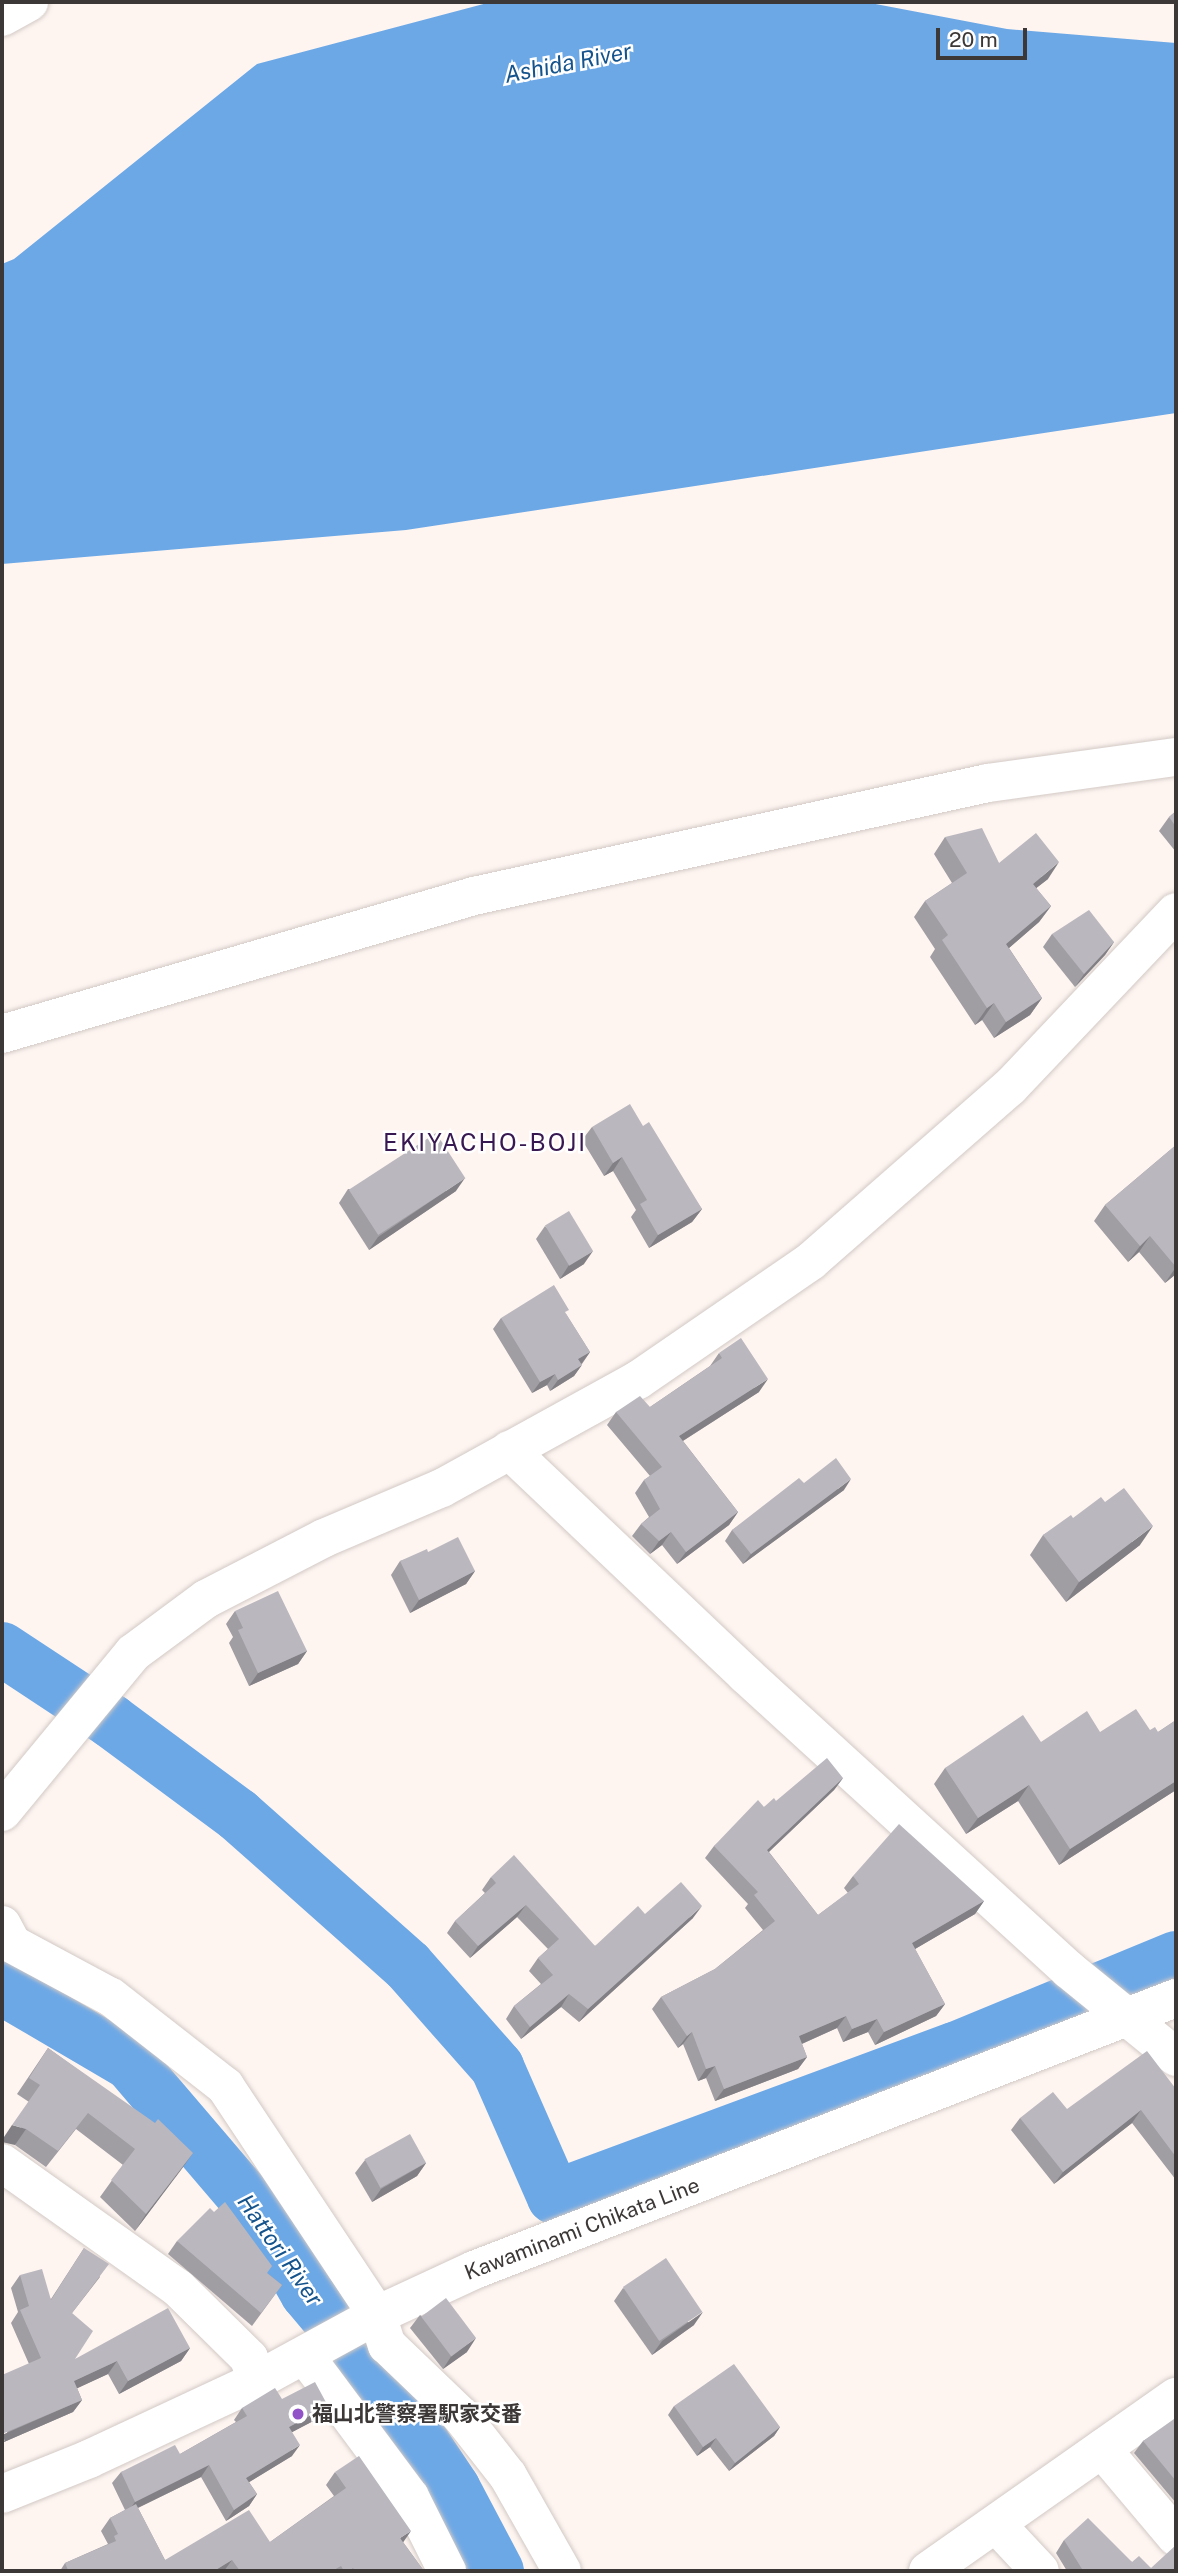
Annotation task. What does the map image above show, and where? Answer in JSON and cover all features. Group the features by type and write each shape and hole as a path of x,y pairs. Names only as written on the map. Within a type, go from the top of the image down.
{"street":[{"path":"2,18 29,2"},
{"path":"2,1034 474,896 988,783 1176,757"},
{"path":"2,1812 133,1653 206,1599 324,1538 442,1488 638,1380 811,1261 1010,1087 1176,912"},
{"path":"509,1450 746,1675 1127,2020 1176,2057"},
{"path":"6,1947 111,1997 225,2085 387,2345 461,2416 508,2476 562,2571"},
{"name":"Kawaminami Chikata Line","path":"2,2494 89,2459 256,2381 310,2355 369,2319 474,2270 1127,2020 1176,1998"},
{"path":"2,2163 178,2288 249,2358 256,2381"},
{"path":"310,2355 410,2497 447,2571"},
{"path":"928,2571 1176,2396"},
{"path":"1102,2449 1176,2536"},
{"path":"996,2524 1040,2571"}],"water":[{"name":"Ashida River","path":"491,2 865,2 1007,29 1176,43 1176,413 406,530 2,564 2,264 14,259 257,64"}],"building":[{"path":"1176,811 1176,827 1169,817"},
{"path":"982,828 999,863 1036,833 1059,862 1033,884 1051,906 1006,944 1042,998 1006,1022 994,1003 987,1008 942,940 948,935 925,901 967,873 945,837"},
{"path":"1089,910 1114,942 1084,974 1052,934"},
{"path":"630,1104 643,1126 649,1122 702,1209 658,1235 640,1204 647,1200 622,1157 613,1163 592,1127"},
{"path":"436,1133 465,1178 378,1235 349,1190"},
{"path":"1176,1145 1176,1267 1150,1236 1140,1246 1105,1205"},
{"path":"569,1211 593,1251 569,1266 545,1225"},
{"path":"554,1285 569,1310 565,1312 590,1352 578,1359 582,1365 558,1380 555,1374 540,1382 501,1318"},
{"path":"741,1338 768,1379 679,1436 738,1512 686,1552 671,1532 659,1541 641,1524 660,1509 644,1480 662,1467 616,1412 640,1396 650,1407 722,1358 719,1353"},
{"path":"836,1458 851,1479 751,1554 732,1530 799,1478 804,1483"},
{"path":"1124,1488 1153,1526 1079,1582 1043,1535 1071,1515 1073,1518 1101,1497 1105,1502"},
{"path":"458,1537 475,1571 419,1600 400,1561 427,1549 428,1552"},
{"path":"278,1591 307,1651 258,1673 238,1630 243,1628 235,1611"},
{"path":"1136,1709 1150,1730 1155,1727 1158,1732 1176,1720 1176,1781 1070,1849 1029,1785 978,1818 945,1768 1023,1715 1041,1742 1087,1711 1100,1732"},
{"path":"827,1758 843,1778 767,1850 818,1915 859,1884 853,1876 899,1824 984,1901 912,1943 945,2004 884,2032 877,2019 852,2029 846,2016 799,2036 807,2057 724,2089 715,2066 706,2069 692,2032 687,2036 661,1997 715,1969 775,1921 754,1895 758,1892 714,1846 758,1800 764,1807 774,1798 776,1801"},
{"path":"514,1855 595,1946 638,1906 645,1914 681,1882 702,1906 588,2009 569,1994 530,2027 514,2006 553,1975 538,1958 559,1939 526,1905 478,1946 455,1921 496,1883 491,1877"},
{"path":"48,2048 155,2123 158,2119 193,2153 146,2214 111,2180 135,2149 88,2113 58,2151 26,2129 12,2125 40,2085 29,2078"},
{"path":"1147,2051 1176,2089 1176,2157 1141,2110 1063,2172 1020,2118 1053,2092 1067,2109"},
{"path":"410,2134 426,2163 381,2188 365,2159"},
{"path":"225,2202 272,2266 267,2273 282,2285 261,2313 177,2241 210,2208 214,2212"},
{"path":"84,2248 109,2264 72,2313 93,2331 75,2359 168,2308 190,2348 128,2381 117,2361 74,2381 82,2400 2,2434 2,2375 41,2358 20,2310 29,2306 20,2275 42,2269 51,2300"},
{"path":"666,2258 702,2312 659,2341 623,2287"},
{"path":"446,2298 476,2338 451,2357 421,2317"},
{"path":"734,2364 780,2427 735,2463 716,2438 703,2447 674,2406"},
{"path":"315,2382 328,2406 289,2427 300,2445 246,2478 257,2494 234,2510 209,2465 135,2502 121,2472 175,2445 180,2454 247,2416 242,2408 275,2388 282,2399"},
{"path":"1174,2419 1176,2422 1176,2481 1143,2441"},
{"path":"359,2456 411,2531 400,2538 424,2571 355,2571 353,2568 344,2571 341,2566 332,2571 240,2571 232,2560 214,2571 65,2571 68,2570 65,2563 116,2541 114,2536 118,2534 110,2518 136,2504 165,2560 249,2510 270,2542 346,2488 335,2472"},
{"path":"1088,2518 1132,2562 1139,2556 1151,2568 1176,2545 1176,2571 1079,2571 1082,2569 1064,2540"}],"waterway":[{"path":"2,1649 111,1721 238,1815 408,1966 497,2067 554,2197 955,2049 1176,1958"},
{"name":"Hattori River","path":"2,1988 130,2063 269,2226 307,2293 385,2386 453,2488 497,2571"}],"place":[{"name":"福山北警察署駅家交番","path":"298,2414"}],"district":[{"name":"EKIYACHO-BOJI","path":"485,1143"}]}
